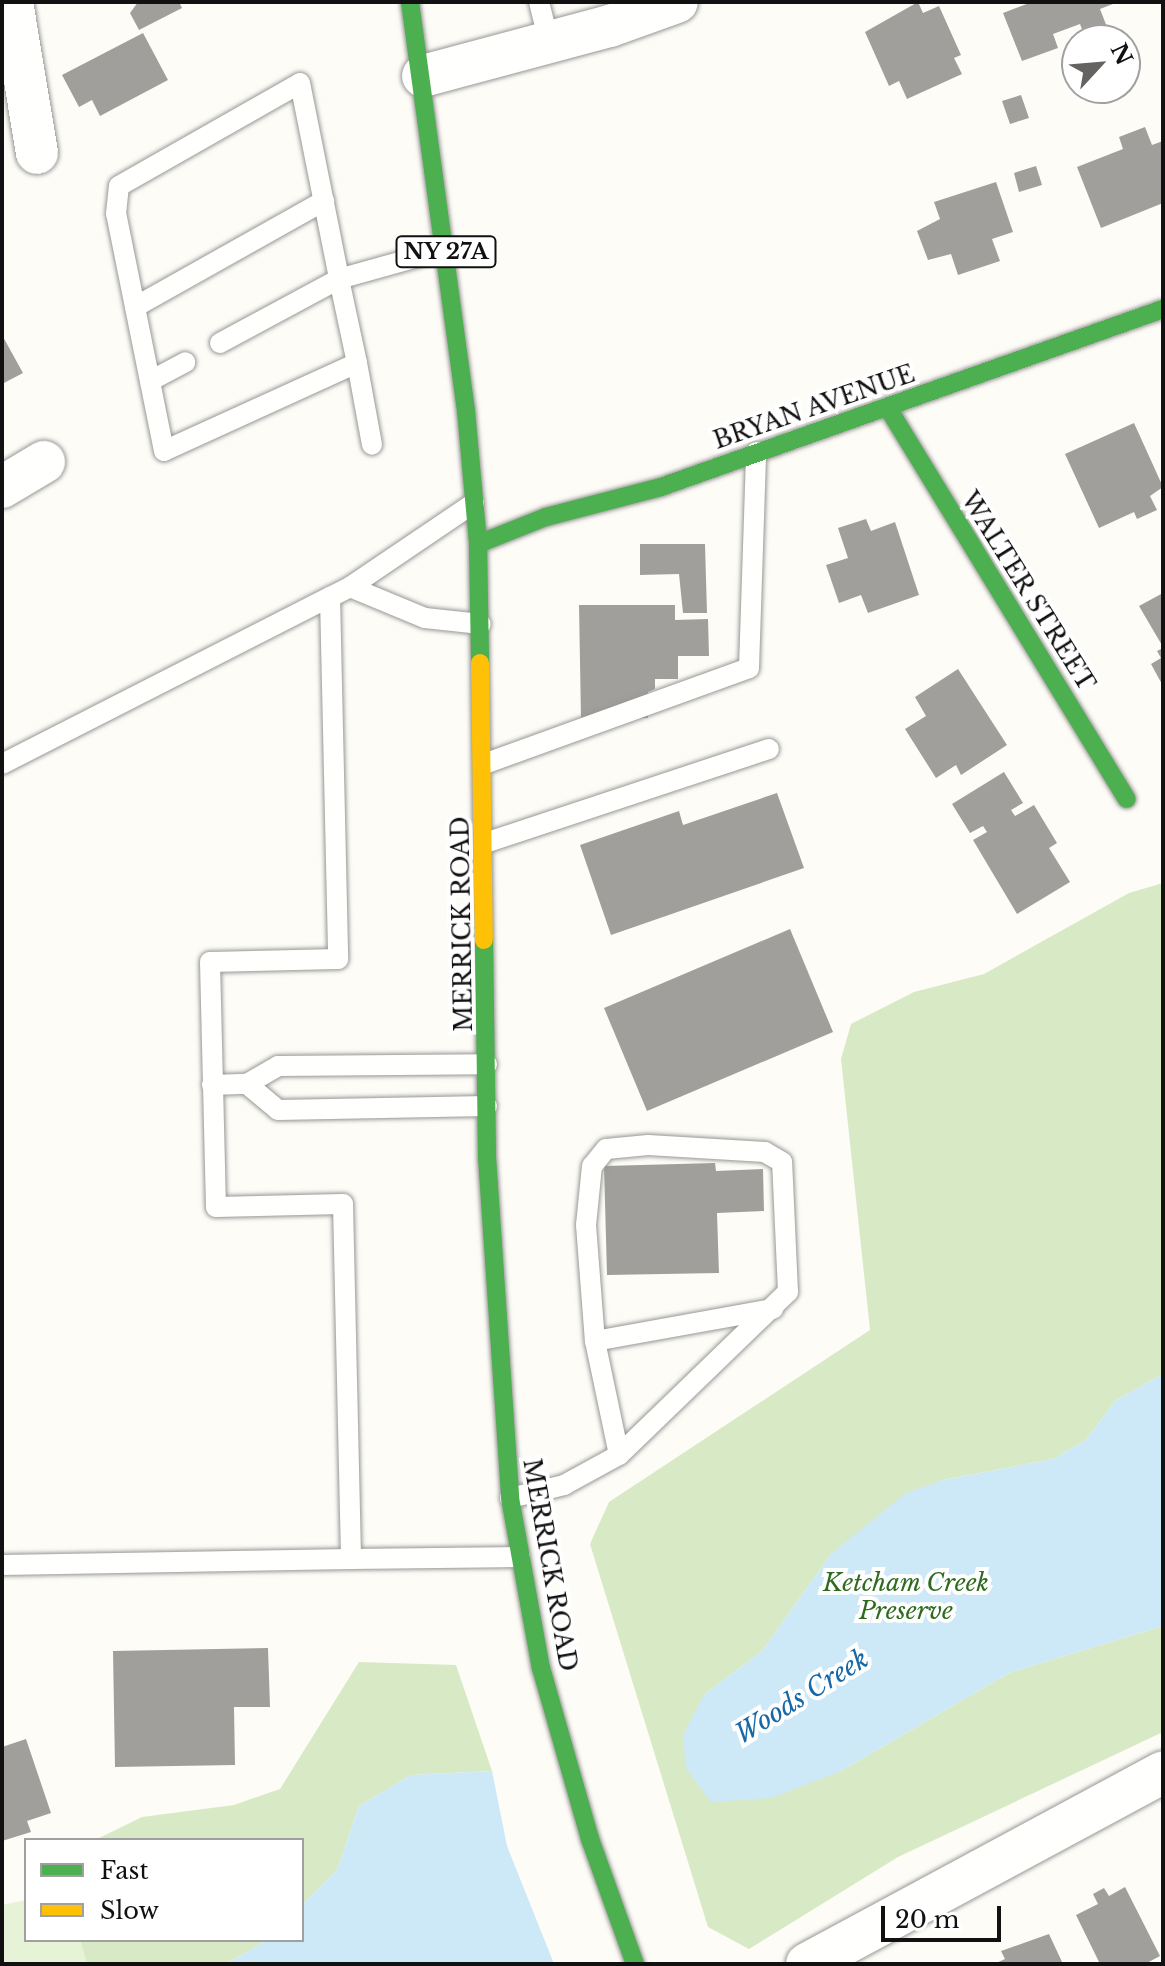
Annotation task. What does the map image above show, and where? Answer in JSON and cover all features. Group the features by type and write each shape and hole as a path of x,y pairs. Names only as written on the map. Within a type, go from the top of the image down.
{"main road":[{"name":"MERRICK ROAD","path":"410,2 446,249 478,544 482,624 487,1106 496,1345 510,1498 541,1668 590,1839 635,1964"},
{"name":"BRYAN AVENUE","path":"478,544 546,517 661,487 1163,309"},
{"name":"WALTER STREET","path":"888,408 1127,799"}],"street":[{"path":"12,2 37,153"},
{"path":"423,76 549,42 677,2"},
{"path":"2,487 44,462"},
{"path":"807,1964 1163,1772"}],"lane":[{"path":"539,2 549,42"},
{"path":"357,363 164,451 116,214 119,186 300,83 357,363 372,445"},
{"path":"135,307 324,201"},
{"path":"220,343 339,279 446,249"},
{"path":"150,381 185,362"},
{"path":"484,764 749,668 756,452"},
{"path":"2,764 350,587 474,503"},
{"path":"350,587 425,618 482,624"},
{"path":"330,597 338,959 210,962 212,1085 216,1207 343,1204 351,1559"},
{"path":"485,843 769,749"},
{"path":"212,1085 247,1084 278,1066 487,1064"},
{"path":"247,1084 278,1110 487,1106"},
{"path":"510,1498 564,1485 619,1455 788,1292 782,1162 765,1152 648,1145 606,1149 592,1166 586,1225 595,1341 619,1455"},
{"path":"595,1341 773,1309"},
{"path":"2,1565 520,1557"}],"green space":[{"name":"Ketcham Creek Preserve","path":"1163,883 1163,1374 1115,1401 1086,1440 1053,1459 943,1480 831,1554 762,1651 704,1695 839,1772 1009,1673 1163,1626 1163,1732 898,1857 749,1949 708,1927 590,1544 609,1502 870,1330 841,1059 851,1024 914,992 984,974 1129,893"},
{"path":"359,1662 456,1665 492,1771 411,1775 359,1806 337,1870 304,1903 304,1838 99,1838 142,1817 234,1805 280,1789"},
{"path":"24,1900 24,1942 81,1942 87,1964 2,1964 2,1905"},
{"path":"81,1942 264,1942 226,1964 87,1964"}],"water":[{"name":"Woods Creek","path":"1163,1374 1163,1626 1009,1673 839,1772 771,1798 711,1802 686,1768 683,1735 704,1695 762,1651 831,1554 906,1493 943,1480 1053,1459 1086,1440 1115,1401"},
{"path":"492,1771 507,1846 554,1964 226,1964 264,1942 304,1942 304,1903 337,1870 359,1806 411,1775"}],"building":[{"path":"138,2 179,2 182,8 139,30 130,13"},
{"path":"918,2 923,13 939,6 961,55 954,58 962,74 907,99 899,81 889,86 865,32"},
{"path":"1032,2 1118,2 1100,9 1106,24 1061,24 1061,31 1053,34 1058,48 1022,61 1003,13"},
{"path":"143,33 168,80 100,116 92,100 79,107 62,75"},
{"path":"1021,95 1029,118 1010,124 1002,101"},
{"path":"1145,127 1152,145 1163,141 1163,203 1101,228 1077,167 1123,149 1119,137"},
{"path":"1036,166 1042,185 1019,192 1014,173"},
{"path":"996,182 1013,232 992,239 1000,261 958,275 951,254 928,260 917,231 940,219 934,202"},
{"path":"2,335 23,373 2,384"},
{"path":"1134,423 1163,487 1150,496 1157,510 1137,519 1134,512 1099,528 1065,454"},
{"path":"866,519 871,531 895,522 919,595 868,613 861,595 839,603 826,565 848,558 838,528"},
{"path":"640,544 705,544 707,613 683,613 679,574 640,575"},
{"path":"1163,593 1163,647 1139,606"},
{"path":"579,605 675,605 675,620 708,619 709,656 678,656 678,679 655,679 655,689 648,692 648,718 581,719"},
{"path":"1163,648 1163,686 1151,664 1161,658 1157,651"},
{"path":"958,669 1007,745 961,775 956,765 936,778 905,729 926,716 915,697"},
{"path":"1004,772 1023,803 1011,810 1015,816 1034,805 1057,843 1049,848 1070,882 1017,914 973,840 987,832 983,826 970,833 952,804"},
{"path":"777,793 804,868 611,935 580,845 679,811 683,825"},
{"path":"790,929 833,1032 647,1111 604,1008"},
{"path":"715,1163 716,1171 763,1169 764,1211 717,1213 719,1273 607,1275 604,1166"},
{"path":"268,1648 270,1707 234,1707 235,1765 115,1767 113,1651"},
{"path":"26,1739 51,1813 27,1821 31,1832 2,1841 2,1747"},
{"path":"1125,1887 1160,1956 1145,1964 1100,1964 1076,1915 1098,1904 1093,1894 1104,1888 1109,1896"},
{"path":"1049,1934 1063,1964 994,1964 1005,1959 1001,1951"}],"traffic: fast":[{"path":"410,2 466,411 478,544 480,663"},
{"path":"478,544 546,517 661,487 1163,309"},
{"path":"888,408 1127,799"},
{"path":"484,940 487,1157 510,1498 541,1668 590,1839 635,1964"}],"traffic: slow":[{"path":"480,663 484,940"}]}
